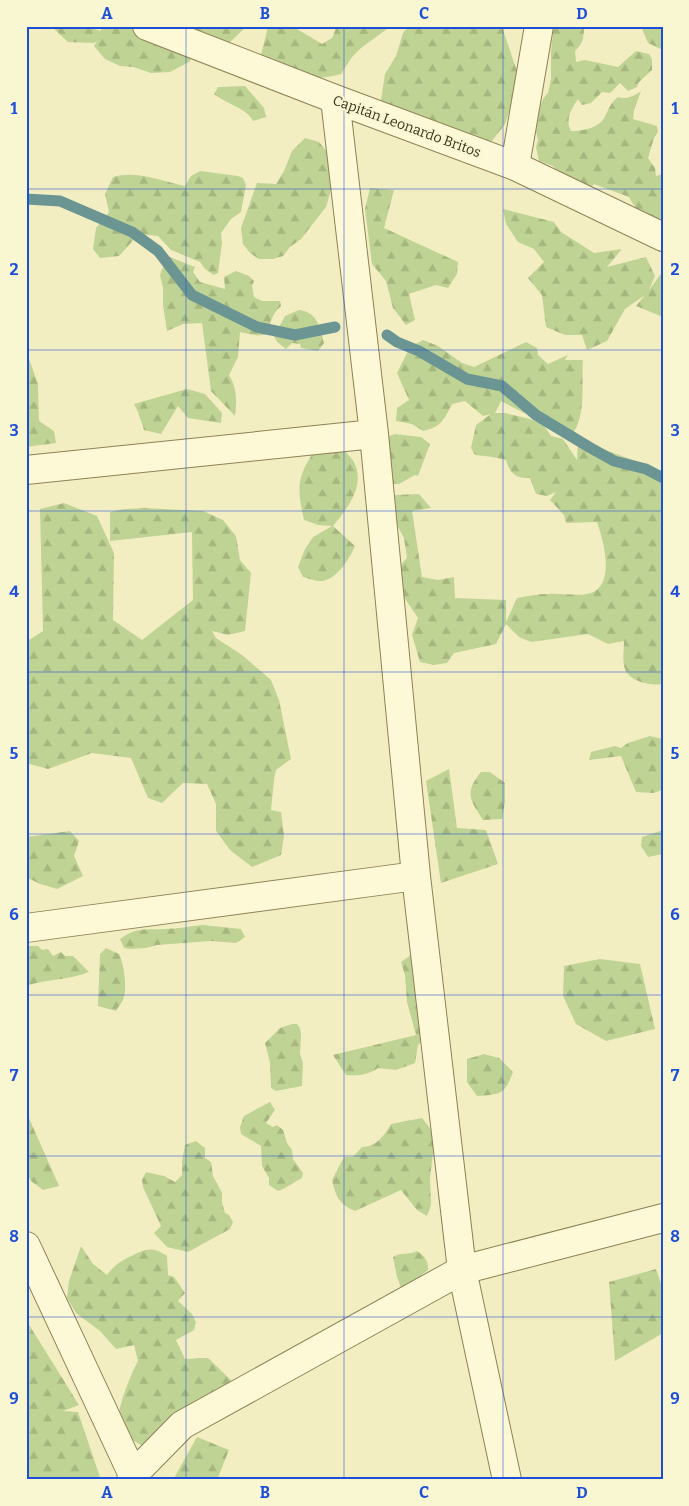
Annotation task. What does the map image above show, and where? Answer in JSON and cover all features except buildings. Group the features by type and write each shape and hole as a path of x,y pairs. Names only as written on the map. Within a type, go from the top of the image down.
{"street":[{"name":"Capitán Leonardo Britos","path":"147,26 515,166 663,237"},
{"path":"515,166 540,26"},
{"path":"335,99 374,434 416,876 462,1270 507,1480"},
{"path":"26,470 374,434"},
{"path":"26,928 416,876"},
{"path":"26,1246 132,1478 182,1425 462,1270 663,1218"}],"green space":[{"path":"45,26 83,26 101,31 100,26 137,26 193,56 189,62 170,72 151,73 133,67 120,66 105,59 94,46 97,41 94,43 68,42 53,28"},
{"path":"184,26 247,26 229,43 204,49"},
{"path":"292,26 322,44 332,38 337,26 391,26 361,48 352,57 341,74 319,78 259,63 268,27"},
{"path":"409,26 505,26 503,30 520,80 505,124 492,141 492,145 380,106 385,74 396,56 403,33"},
{"path":"552,26 584,26 584,34 580,46 575,51 576,62 585,60 618,67 636,51 649,54 652,59 652,70 638,83 637,87 628,91 620,83 610,93 602,92 591,103 582,105 578,99 571,111 569,127 571,131 583,130 599,124 618,97 630,97 641,91 634,110 633,119 657,126 658,132 654,138 648,158 655,168 656,176 663,174 663,219 647,216 638,210 629,197 594,184 581,198 553,166 539,161 536,147 538,140 534,123 543,99 548,93 551,79"},
{"path":"641,26 663,26 663,50 648,43"},
{"path":"245,86 264,108 266,117 253,121 241,109 214,94 218,87"},
{"path":"305,138 319,142 329,154 335,176 326,207 301,239 290,247 283,256 273,259 259,259 250,253 243,244 241,228 257,183 276,184 284,171 292,151"},
{"path":"200,171 238,176 243,178 246,185 241,212 231,219 221,233 222,243 218,273 214,275 205,269 200,262 171,250 158,236 139,234 119,256 100,258 93,249 96,228 109,212 105,194 113,177 140,175 185,186 191,176"},
{"path":"370,188 394,190 384,228 458,262 457,274 448,288 436,285 409,294 415,320 406,325 393,308 386,281 372,264 365,209"},
{"path":"503,209 554,222 561,232 594,253 622,249 607,267 646,257 655,276 649,290 663,271 663,317 636,306 645,295 625,309 607,341 587,350 582,335 565,335 546,327 542,295 528,278 544,262 534,249 518,242 506,224"},
{"path":"167,256 195,267 193,272 200,282 225,289 224,277 236,271 249,276 254,281 252,286 254,297 262,301 280,301 281,306 272,318 268,334 257,335 240,332 238,357 229,375 236,395 235,416 211,391 202,323 183,324 167,331 160,275"},
{"path":"299,310 310,314 317,321 324,343 318,351 301,348 300,344 292,343 286,349 277,342 273,334 285,316"},
{"path":"26,337 29,346 29,359 38,384 39,421 54,431 56,443 26,447"},
{"path":"423,340 438,346 462,363 474,367 526,342 537,348 538,355 548,364 568,355 565,360 583,360 581,409 576,428 571,436 543,418 524,413 501,401 495,413 505,413 543,424 551,436 563,439 577,460 578,440 663,471 663,684 641,682 631,677 625,669 624,641 608,644 588,634 531,642 519,637 506,624 496,644 454,653 447,663 434,665 420,662 412,635 418,618 393,581 407,558 404,538 390,506 395,495 419,494 431,508 412,511 422,577 438,580 454,577 455,598 506,600 506,622 517,598 540,594 581,595 591,593 599,588 603,580 606,560 597,522 566,523 564,515 550,500 556,492 547,496 536,494 530,478 514,474 506,460 475,455 471,448 476,425 491,414 483,416 465,401 452,404 438,425 423,431 412,424 396,421 397,408 409,400 397,373 410,347"},
{"path":"187,389 205,394 222,413 221,423 188,418 178,406 161,434 144,430 134,404"},
{"path":"395,434 421,437 430,444 418,476 415,475 399,484 375,484 383,438"},
{"path":"341,447 354,462 358,479 349,504 333,526 355,546 339,572 329,579 318,581 303,577 298,567 305,549 313,537 332,526 318,525 304,520 299,491 300,483 305,467 316,449"},
{"path":"64,503 97,516 114,553 113,620 142,640 193,600 192,532 110,541 110,512 145,508 203,511 223,520 236,536 240,560 251,573 245,631 228,635 212,631 216,638 242,655 271,680 279,700 291,759 276,770 274,780 271,810 281,812 284,836 281,855 252,867 230,850 216,831 216,804 207,784 183,783 162,803 148,798 131,758 92,753 48,769 26,763 26,642 43,631 40,509"},
{"path":"650,736 663,739 663,790 653,793 636,792 621,756 589,760 591,752 615,746 621,748 628,743"},
{"path":"449,769 457,828 486,830 498,864 441,883 426,781"},
{"path":"481,772 490,772 505,783 505,802 502,819 483,820 472,802 472,786"},
{"path":"663,830 663,854 648,857 641,846 642,837"},
{"path":"70,831 79,841 74,856 83,876 57,889 26,877 26,837"},
{"path":"203,925 241,929 245,937 236,943 211,941 130,949 124,948 120,939 141,930 174,929"},
{"path":"29,946 38,946 42,950 48,949 53,956 61,952 65,956 73,956 89,972 74,977 29,985 26,983 26,951"},
{"path":"106,948 119,954 124,969 125,993 123,1001 116,1011 98,1006 100,954"},
{"path":"418,950 422,1041 418,1045 415,1063 396,1070 378,1068 363,1074 346,1075 333,1055 416,1035 407,1002 405,975 401,962"},
{"path":"600,959 640,964 655,1029 606,1041 576,1024 563,996 564,966"},
{"path":"297,1024 300,1028 300,1054 303,1063 302,1086 276,1091 271,1088 270,1063 265,1043 280,1028"},
{"path":"484,1054 499,1058 513,1072 507,1086 501,1092 477,1096 467,1082 467,1059"},
{"path":"270,1102 275,1110 266,1123 273,1127 277,1125 283,1130 287,1143 292,1150 293,1159 303,1173 302,1178 278,1191 269,1185 269,1178 262,1166 261,1146 241,1134 240,1127 244,1116"},
{"path":"26,1109 59,1186 43,1190 31,1181 26,1173"},
{"path":"422,1118 435,1138 430,1177 431,1205 427,1216 417,1210 401,1190 355,1211 345,1206 335,1191 332,1180 344,1157 353,1157 362,1147 375,1143 391,1124"},
{"path":"196,1141 205,1148 205,1158 211,1162 213,1176 222,1193 225,1213 229,1215 233,1222 230,1229 188,1252 167,1247 154,1233 161,1226 143,1187 142,1180 146,1172 164,1176 175,1182 182,1175 185,1145"},
{"path":"81,1246 93,1264 107,1275 119,1263 144,1251 152,1250 167,1256 168,1275 174,1277 185,1293 178,1301 192,1314 196,1322 194,1330 176,1340 185,1359 208,1358 235,1384 158,1442 141,1445 123,1434 119,1426 118,1418 123,1397 138,1361 134,1345 116,1349 100,1331 76,1313 67,1298 69,1281"},
{"path":"417,1251 426,1259 428,1270 410,1284 401,1288 393,1257"},
{"path":"656,1269 663,1289 663,1333 615,1361 609,1282"},
{"path":"26,1320 79,1405 63,1411 78,1412 101,1480 26,1480"},
{"path":"197,1437 229,1450 217,1480 173,1480"}],"waterway":[{"path":"26,199 60,201 132,232 158,251 192,295 257,327 295,335 335,327"},
{"path":"387,335 467,379 502,386 536,415 589,447 614,461 646,469 663,478"}]}
